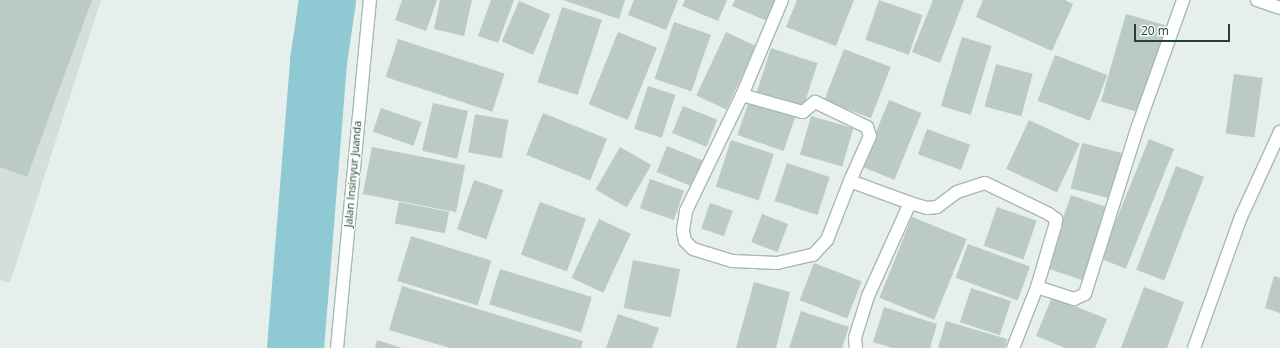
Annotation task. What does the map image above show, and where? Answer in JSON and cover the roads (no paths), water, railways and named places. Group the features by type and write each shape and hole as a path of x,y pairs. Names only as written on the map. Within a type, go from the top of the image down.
{"street":[{"name":"Jalan Insinyur Juanda","path":"337,348 370,0"},
{"path":"742,95 803,112 815,102 866,127 870,136 850,181 827,240 813,254 793,261 759,263 732,261 693,249 685,241 683,231 686,212 742,95 782,0"},
{"path":"1037,287 1074,299 1085,294 1138,126 1183,0"},
{"path":"1257,0 1280,8"},
{"path":"1194,348 1241,217 1280,132"},
{"path":"850,181 927,208 937,207 958,192 982,183 1049,214 1056,219 1037,287 1013,348"},
{"path":"856,348 855,338 868,296 910,203"}],"waterway":[{"path":"295,348 318,61 327,0"}]}
